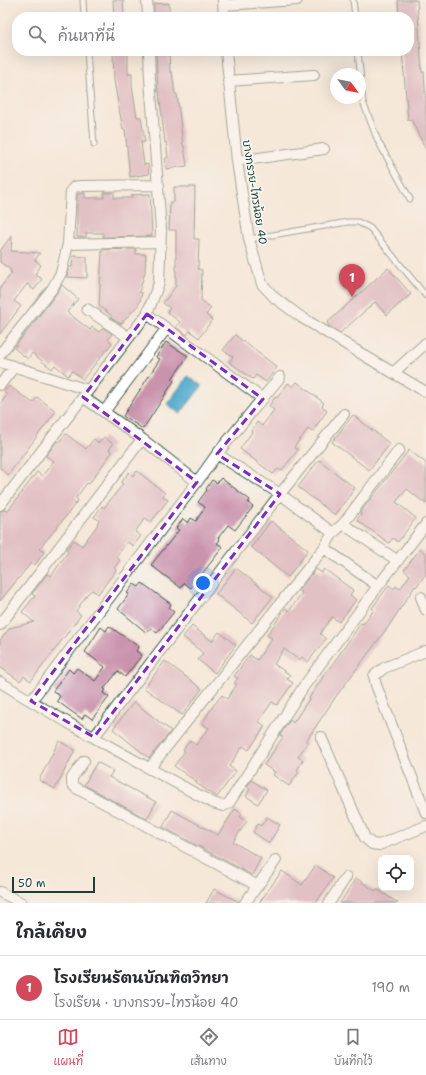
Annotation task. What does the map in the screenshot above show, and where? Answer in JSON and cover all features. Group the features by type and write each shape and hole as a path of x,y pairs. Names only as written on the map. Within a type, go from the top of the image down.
{"street":[{"path":"147,0 148,12"},
{"path":"224,2 297,0"},
{"path":"0,505 146,314 159,283 161,230 149,56"},
{"name":"บางกรวย-ไทรน้อย 40","path":"226,56 237,160 248,239 262,284 275,298 301,317 426,392"},
{"path":"228,81 314,75"},
{"path":"237,160 324,149"},
{"path":"0,354 52,289 61,273 68,244 71,191 74,187 158,185"},
{"path":"68,244 160,242"},
{"path":"87,309 128,337"},
{"path":"146,314 263,399"},
{"path":"104,412 166,328"},
{"path":"393,373 426,343"},
{"path":"0,362 86,393 104,412 142,439 197,482"},
{"path":"0,385 14,367"},
{"path":"31,701 217,454 280,377"},
{"path":"94,737 280,494 344,414"},
{"path":"0,625 142,439"},
{"path":"150,769 324,548 333,533 343,524 399,450"},
{"path":"217,454 280,494 333,533"},
{"path":"343,524 398,561"},
{"path":"0,682 150,769 212,803 223,806 229,803 304,686 426,524"},
{"path":"324,548 378,586"},
{"path":"421,597 426,610"},
{"path":"426,651 384,668 374,676 376,685 426,813"},
{"path":"321,737 365,838 372,844 379,845 426,826"},
{"path":"84,761 72,778 72,784 76,788 258,886"},
{"path":"245,903 276,860"},
{"path":"329,903 346,877"},
{"path":"0,892 22,903"}],"lane":[{"path":"83,0 84,12"},
{"path":"353,0 354,12"},
{"path":"87,56 94,144"},
{"path":"358,56 363,102 378,140 410,198"},
{"path":"248,239 348,222 358,222 370,228 426,296"}],"highlighted area":[{"path":"147,314 263,399 217,454 280,494 94,737 31,701 197,482 83,397"}],"water":[{"path":"188,376 202,386 180,414 167,404"}],"building":[{"path":"113,0 123,0 124,12 114,12"},
{"path":"398,0 417,0 422,72 424,72 426,103 426,150 411,119 408,120 402,56 414,56 414,12 399,12"},
{"path":"169,3 169,12 154,12 154,4"},
{"path":"113,56 128,56 128,74 132,74 132,87 137,117 141,117 145,142 141,142 144,165 148,164 149,174 130,177 125,129 123,130 114,81"},
{"path":"156,56 169,56 170,72 172,72 175,94 177,94 183,146 187,166 166,169 165,159 168,157 159,91 158,92"},
{"path":"174,187 195,187 194,239 199,239 198,269 202,270 201,300 211,308 206,315 212,320 199,338 190,331 187,335 176,327 180,322 167,312 170,308 163,303 176,286 176,230 169,230 170,202 174,202"},
{"path":"85,193 85,198 104,198 104,193 114,193 114,198 132,198 132,195 150,194 152,236 103,237 103,233 86,233 86,237 77,237 77,194"},
{"path":"12,235 11,251 40,253 35,260 41,265 35,274 42,279 34,290 27,284 14,301 21,306 0,334 0,288 12,273 10,272 11,270 0,262 0,251"},
{"path":"136,249 136,254 146,254 145,272 139,292 142,293 139,304 121,324 111,318 112,316 99,306 102,250"},
{"path":"73,256 87,257 87,278 67,277 69,267 72,267"},
{"path":"388,268 411,294 387,315 375,302 340,333 330,327 327,323"},
{"path":"62,285 78,299 67,312 90,330 92,327 99,332 103,328 112,334 108,339 112,343 83,379 72,371 68,376 55,365 52,369 32,353 28,359 14,348"},
{"path":"235,335 277,367 266,382 256,375 253,379 229,362 233,357 223,350"},
{"path":"166,342 188,356 172,379 174,381 143,429 123,416 160,359 156,357"},
{"path":"297,382 324,403 322,406 327,411 312,432 308,429 294,447 298,450 281,471 278,469 273,474 240,449 257,422 262,426 274,410 269,406 275,397 277,398 288,383 293,387"},
{"path":"9,386 33,403 37,397 56,411 8,475 0,468 0,404 7,395 4,392"},
{"path":"353,415 390,444 369,470 332,442"},
{"path":"66,434 86,449 94,439 99,443 104,437 113,444 109,450 112,452 89,484 87,483 76,498 78,500 67,515 39,549 44,552 35,565 31,563 0,601 0,511 5,510 7,512 37,472 42,476 54,461 46,456 57,441 59,442"},
{"path":"409,450 426,463 426,504 407,489 396,502 416,518 398,542 393,538 389,543 357,520 361,514 360,513"},
{"path":"319,460 355,488 335,515 298,487"},
{"path":"137,471 165,493 163,496 168,500 151,522 145,518 135,532 141,536 133,546 127,542 116,557 120,560 114,568 116,570 98,594 92,590 88,593 76,611 81,615 31,681 24,676 20,681 0,667 0,640 10,628 34,622 22,612 35,596 32,594 47,574 51,576 68,552 66,550 74,540 82,546 98,524 99,520 94,517 102,506 104,508 123,484 121,483 129,472 133,476"},
{"path":"221,478 250,500 248,503 253,507 235,530 228,525 218,538 220,540 217,543 223,547 191,588 184,583 181,588 151,565 179,530 176,528 183,519 188,523 191,518 196,521 205,507 198,502 212,480 217,483"},
{"path":"271,521 308,550 288,577 251,547"},
{"path":"420,549 426,554 426,574 416,587 415,586 388,627 337,695 306,741 308,742 298,757 303,760 297,770 299,772 289,786 273,775 275,772 264,765 283,737 280,735 290,720 293,723 322,678 361,623 363,624 374,610 372,608 389,585 394,589 396,586 400,589 410,575 404,570"},
{"path":"236,568 273,597 252,623 216,594"},
{"path":"316,569 322,573 324,569 353,590 350,595 356,600 339,622 332,617 320,634 326,639 308,662 302,657 299,660 284,649 274,664 290,675 287,679 293,683 277,705 272,702 261,718 259,722 265,726 249,750 243,746 229,766 236,771 217,797 174,766 185,751 183,750 190,740 196,745 209,728 202,724 213,706 222,695 227,699 237,684 234,683 238,678 234,676 250,655 257,660 272,638 267,635 286,608 289,611 302,593 299,590"},
{"path":"142,583 171,604 169,608 174,612 157,633 151,628 147,633 118,609 134,584 139,587"},
{"path":"109,626 139,647 136,651 142,655 125,677 118,671 104,689 106,690 103,693 109,697 92,719 85,714 82,719 57,701 60,696 53,691 69,669 73,673 77,668 95,681 105,667 85,652 101,627 106,631"},
{"path":"192,626 212,641 219,632 236,645 215,673 198,660 203,653 183,637"},
{"path":"165,661 202,689 182,715 144,688"},
{"path":"134,702 171,731 149,758 113,729"},
{"path":"59,741 75,750 55,789 39,780"},
{"path":"97,762 113,771 109,777 156,802 147,819 84,785"},
{"path":"251,780 267,790 258,804 246,796 250,789 247,787"},
{"path":"235,809 242,814 240,817 247,821 233,842 261,858 252,875 163,827 172,810 218,835"},
{"path":"267,817 280,825 269,843 253,832 258,824 261,826"},
{"path":"316,865 333,878 316,903 259,903 282,871 302,885"},
{"path":"356,878 375,891 377,889 398,903 340,903"},
{"path":"214,889 239,902 239,903 206,903"}],"place":[{"name":"โรงเรียนรัตนบัณฑิตวิทยา","path":"352,297"}]}
